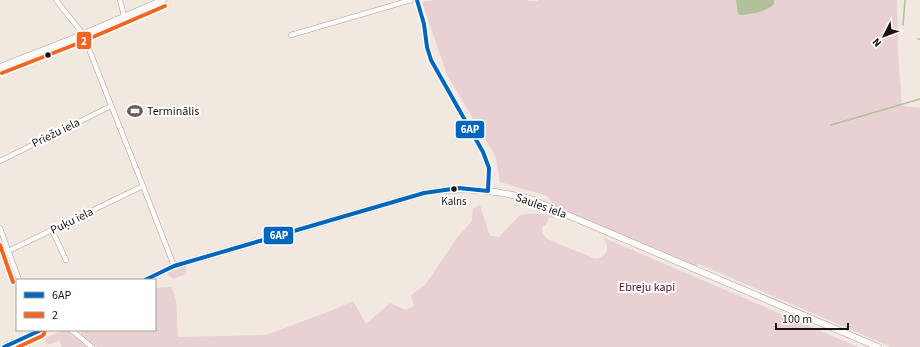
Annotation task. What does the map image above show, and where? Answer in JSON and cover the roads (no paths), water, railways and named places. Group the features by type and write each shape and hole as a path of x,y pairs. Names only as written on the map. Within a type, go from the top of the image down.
{"street":[{"path":"56,0 82,34 174,266"},
{"path":"120,0 124,16"},
{"path":"0,67 163,0"},
{"path":"291,35 411,0"},
{"path":"417,0 424,24 427,47 431,60 484,152 489,168 488,191"},
{"name":"Priežu iela","path":"0,161 111,106"},
{"name":"Puķu iela","path":"0,255 143,186"},
{"name":"Saules iela","path":"147,279 174,266 424,193 459,188 488,191 530,199 878,347"},
{"path":"0,228 19,279"},
{"path":"52,230 66,260"},
{"path":"4,347 37,331"},
{"path":"72,331 92,347"},
{"path":"23,339 27,347"}],"waterway":[{"path":"903,25 905,0"},
{"path":"831,125 920,99"}],"place":[{"name":"Terminālis","path":"135,111"},
{"name":"Kalns","path":"454,189"}],"park label":[{"name":"Ebreju kapi","path":"647,287"}]}
